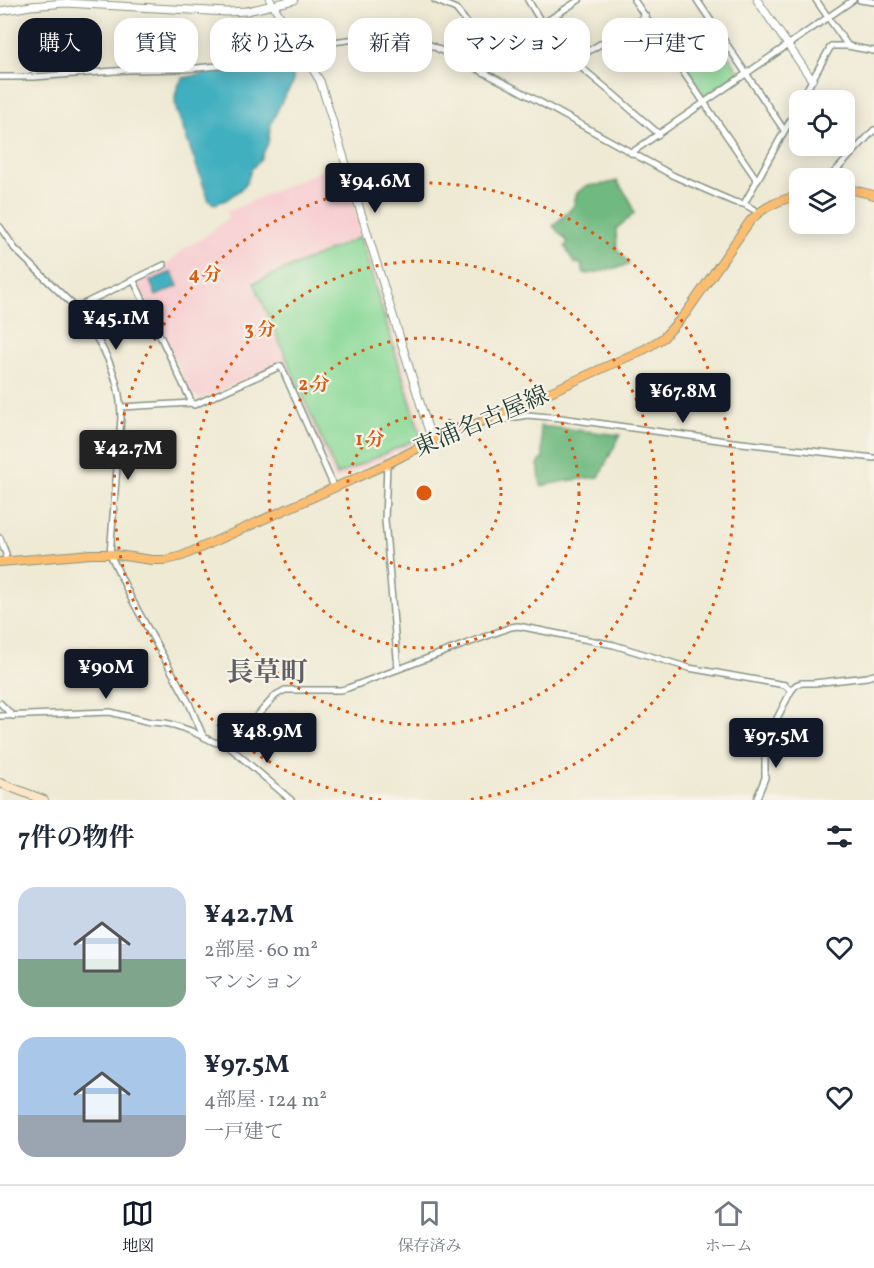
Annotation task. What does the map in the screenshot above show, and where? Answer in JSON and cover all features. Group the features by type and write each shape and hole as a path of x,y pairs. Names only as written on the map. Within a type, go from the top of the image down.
{"main road":[{"path":"855,190 874,195"},
{"name":"東浦名古屋線","path":"3,562 65,555 110,554 152,560 166,560 182,556 387,464 432,441 490,418 645,349 663,338 686,313 758,212 789,198"},
{"path":"0,783 44,800"}],"street":[{"path":"167,0 167,9"},
{"path":"0,11 64,3 226,12 248,11 272,3 294,0"},
{"path":"435,0 456,9 463,18"},
{"path":"528,0 539,18"},
{"path":"552,18 579,0"},
{"path":"634,0 757,180"},
{"path":"697,0 784,130"},
{"path":"757,0 812,80"},
{"path":"816,0 848,46"},
{"path":"631,153 854,0"},
{"path":"860,0 874,2"},
{"path":"272,3 282,18"},
{"path":"590,50 646,16"},
{"path":"336,42 397,34 411,35 518,90 674,176 734,202 744,204 758,212"},
{"path":"807,90 831,46 848,46 874,51"},
{"path":"0,77 210,67"},
{"path":"315,72 320,81 432,441"},
{"path":"587,72 659,134"},
{"path":"744,204 789,121"},
{"path":"838,168 874,130"},
{"path":"0,227 15,249 77,307 105,353 121,407 110,554 131,598 189,703 203,736"},
{"path":"77,307 164,265"},
{"path":"134,281 192,403"},
{"path":"121,407 192,403 194,405 281,366 334,487"},
{"path":"490,418 500,420 527,415 561,418 733,442 874,458"},
{"path":"387,464 385,520 398,669"},
{"path":"0,538 6,554 3,562"},
{"path":"226,746 276,695 285,690 348,688 518,626 614,645 689,668 785,685 791,691"},
{"path":"756,800 765,778 767,738 796,685 801,682 814,683 874,675"},
{"path":"0,703 14,716"},
{"path":"0,716 110,712 150,722 174,725 226,746 291,800"}],"shaded area":[{"path":"340,162 426,439 337,480 334,479 283,362 201,399 191,394 139,285 141,279 165,266 185,248 201,239 229,217 227,212"}],"green space":[{"path":"728,55 739,72 704,96 691,72 728,72"},
{"path":"617,181 630,200 634,214 616,229 617,249 629,263 589,274 584,273 581,264 574,263 565,246 568,242 553,226 573,207 577,193 586,186"},
{"path":"360,237 421,437 337,475 254,283"},
{"path":"540,426 620,435 599,477 541,486 538,464 543,458"}],"water":[{"path":"210,72 294,72 293,83 271,124 268,143 261,158 251,170 247,182 226,200 215,204 209,201 176,109 175,96 183,78"},
{"path":"172,272 178,286 156,296 150,281"}],"district":[{"name":"長草町","path":"267,672"}]}
